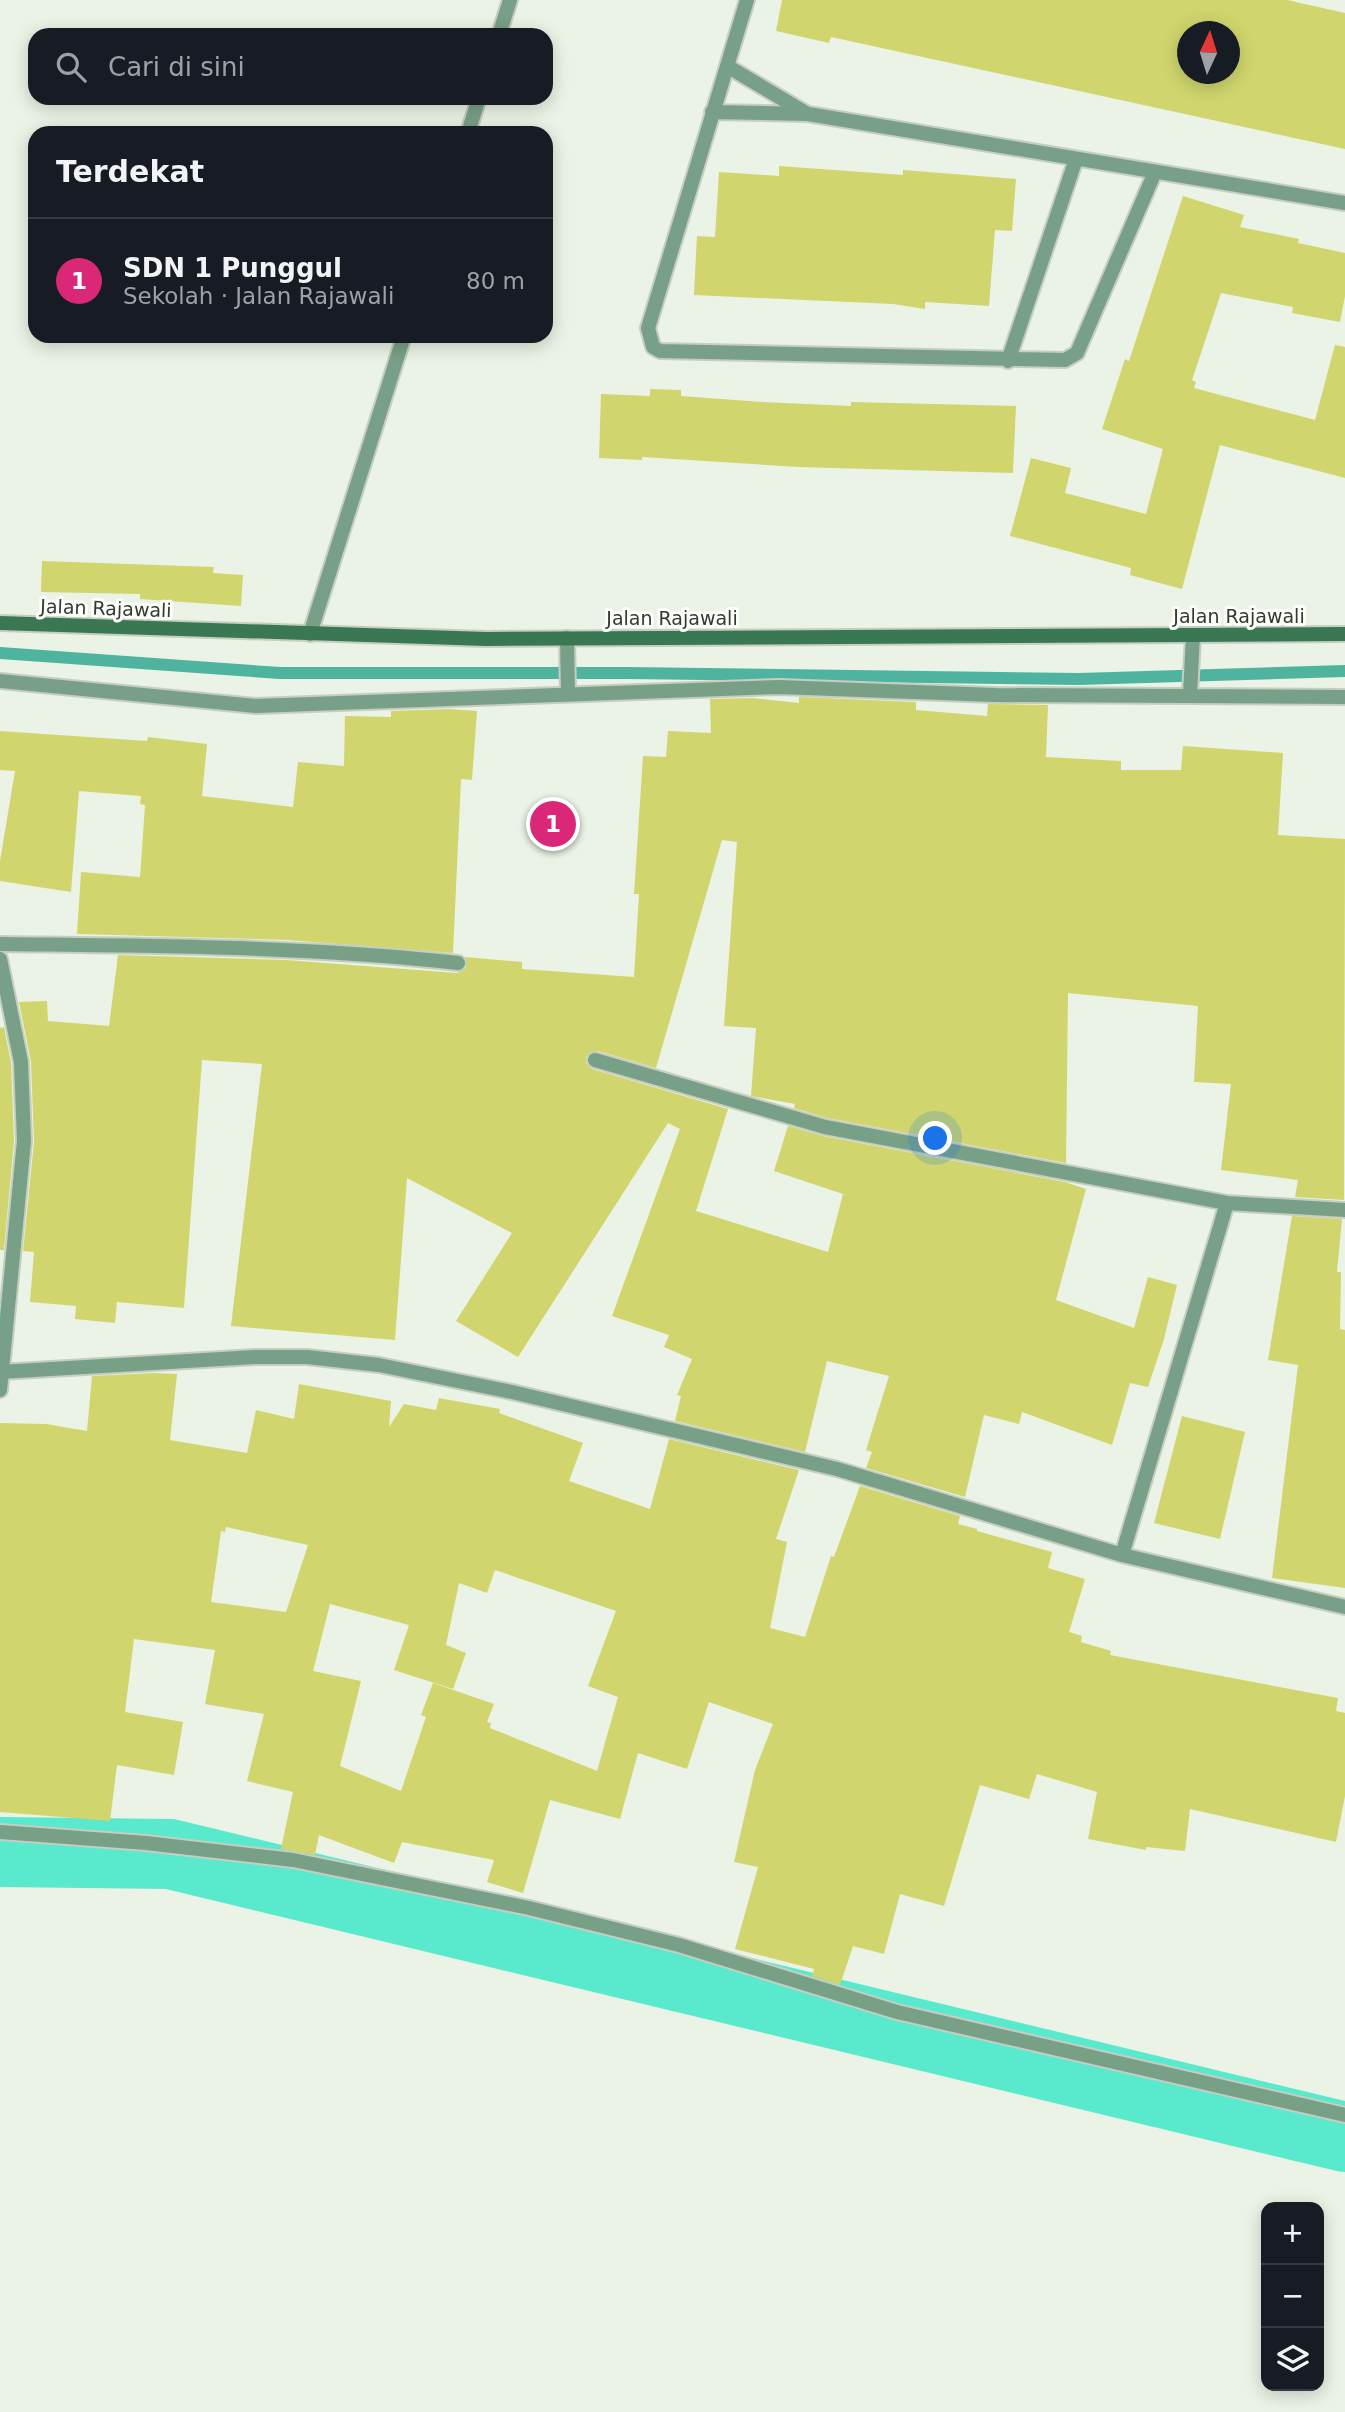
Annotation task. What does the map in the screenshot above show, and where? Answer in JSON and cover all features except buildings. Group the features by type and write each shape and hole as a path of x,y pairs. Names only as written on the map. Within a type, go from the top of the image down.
{"street":[{"path":"501,28 510,0"},
{"path":"747,0 648,328 653,347 660,351 1008,361 1065,360 1077,353 1155,172"},
{"path":"727,66 807,114"},
{"path":"470,126 477,105"},
{"path":"712,113 807,114 1345,203"},
{"path":"1008,361 1076,159"},
{"path":"310,634 402,343"},
{"name":"Jalan Rajawali","path":"0,623 310,634 567,638 1193,642 1345,634"},
{"path":"567,638 568,690"},
{"path":"1190,689 1193,642"},
{"path":"0,681 256,706 568,690 779,687 995,695 1190,689 1345,697"},
{"path":"0,944 170,946 379,954 458,963"},
{"path":"0,959 5,1012 21,1062 24,1140 0,1391"},
{"path":"595,1060 825,1127 1227,1203 1345,1210"},
{"path":"1122,1555 1227,1203"},
{"path":"2,1372 255,1357 307,1357 379,1365 512,1392 824,1465 1122,1555 1345,1607"},
{"path":"0,1832 146,1843 293,1860 529,1908 679,1945 897,2012 1345,2115"}],"waterway":[{"path":"0,653 280,673 628,673 1079,679 1345,671"},
{"path":"0,1852 170,1854 1345,2137"}],"place":[{"name":"SDN 1 Punggul","path":"553,824"}]}
